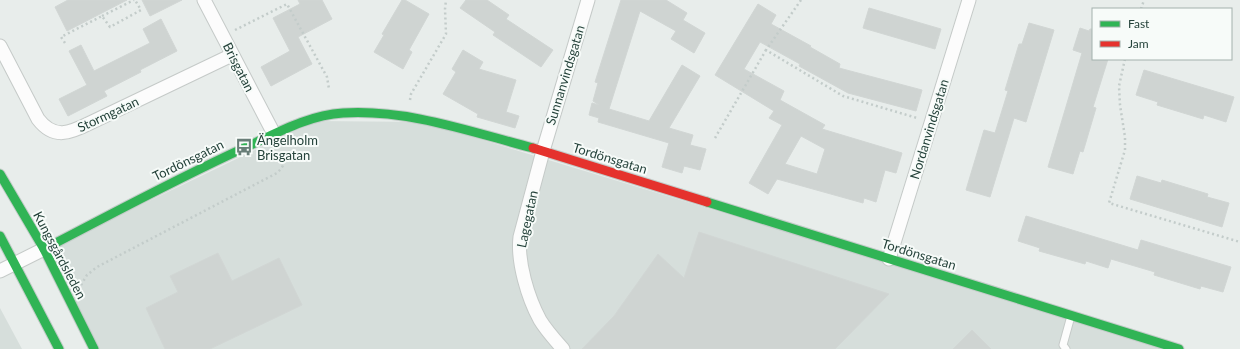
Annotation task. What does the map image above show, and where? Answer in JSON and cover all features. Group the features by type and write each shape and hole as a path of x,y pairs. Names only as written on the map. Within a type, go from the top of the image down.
{"street":[{"name":"Brisgatan","path":"204,0 274,134"},
{"name":"Sunnanvindsgatan","path":"542,150 588,0"},
{"name":"Nordanvindsgatan","path":"889,259 969,0"},
{"name":"Stormgatan","path":"0,46 38,119 47,128 57,133 76,130 232,54"},
{"name":"Tordönsgatan","path":"44,249 198,168 274,134 314,118 343,113 376,113 424,119 542,150 1179,349"},
{"name":"Lagegatan","path":"542,150 520,237 519,249 523,274 535,309 540,320 563,349"},
{"name":"Kungsgårdsleden","path":"0,174 44,249 94,349"},
{"path":"0,236 59,349"},
{"path":"0,271 44,249"}],"lane":[{"path":"1066,349 1063,345 1071,316"}],"path":[{"path":"65,42 62,37 102,16 134,0 141,10 110,27 102,16"},
{"path":"286,0 327,77 329,89"},
{"path":"405,116 411,94 446,34 446,0"},
{"path":"715,138 766,50 802,0"},
{"path":"229,32 287,4"},
{"path":"766,50 843,96 931,122"},
{"path":"1125,60 1119,86 1120,105 1125,137 1125,150 1109,203 1240,242"},
{"path":"81,287 81,283 87,275 97,267 277,173 283,167 285,159 274,134"}],"shaded area":[{"path":"315,121 423,122 1173,349 97,349 47,250"},
{"path":"0,308 22,349 0,349"}],"building":[{"path":"68,0 127,0 67,31 55,7"},
{"path":"142,0 182,0 150,16"},
{"path":"298,0 322,0 332,19 298,37 312,64 271,86 261,67 290,51 273,18 300,4"},
{"path":"402,0 405,0 429,14 409,50 412,52 403,69 374,52 384,35 382,34"},
{"path":"466,0 487,0 509,15 506,19 553,50 541,67 493,35 495,32 460,8"},
{"path":"621,0 666,0 687,13 683,20 705,33 694,53 671,39 676,31 640,11 609,109 649,121 682,65 700,76 669,128 693,135 690,145 706,149 700,170 684,166 682,173 662,167 669,143 598,122 599,118 589,115 592,103 599,105 593,101 598,83 595,82"},
{"path":"758,4 776,15 771,24 840,64 839,68 922,90 916,111 848,93 799,66 800,64 760,42 744,69 784,91 780,100 825,125 822,129 902,153 896,173 885,170 876,202 864,198 863,203 777,179 768,194 749,183 782,125 769,118 774,111 715,75","holes":["801,136 825,149 817,174 785,164"]},
{"path":"869,8 941,29 935,49 863,28"},
{"path":"161,19 177,51 104,91 107,96 68,116 59,99 87,85 69,51 81,45 94,71 150,43 143,29"},
{"path":"1029,23 1054,30 1026,122 1014,118 990,197 966,190 984,130 995,133 1008,91 1005,90 1019,44 1022,44"},
{"path":"1080,28 1089,31 1092,29 1092,60 1108,60 1093,107 1096,108 1083,152 1080,151 1073,174 1048,167 1082,53 1073,50"},
{"path":"463,50 483,62 479,69 516,80 506,112 519,116 515,128 477,117 478,114 443,94 456,72 452,69"},
{"path":"1144,70 1234,97 1226,122 1204,115 1203,119 1157,105 1158,102 1136,95"},
{"path":"1137,176 1161,183 1162,180 1208,194 1207,197 1229,203 1222,227 1130,199"},
{"path":"1026,216 1138,250 1141,240 1231,267 1223,292 1201,286 1200,289 1154,275 1155,272 1111,259 1108,268 1086,261 1085,264 1039,251 1040,248 1018,241"},
{"path":"699,232 889,294 835,349 582,349 614,316 658,254 684,278"},
{"path":"218,253 232,281 279,258 302,305 210,349 165,349 146,308 178,292 170,276"},
{"path":"972,330 991,349 953,349"}],"traffic: fast":[{"path":"44,249 193,172 280,131 317,117 343,113 367,113 415,118 533,148"},
{"path":"0,174 44,249 94,349"},
{"path":"707,202 1179,349"},
{"path":"0,236 59,349"}],"traffic: jam":[{"path":"533,148 707,202"}],"place":[{"name":"Ängelholm Brisgatan","path":"244,147"}]}
